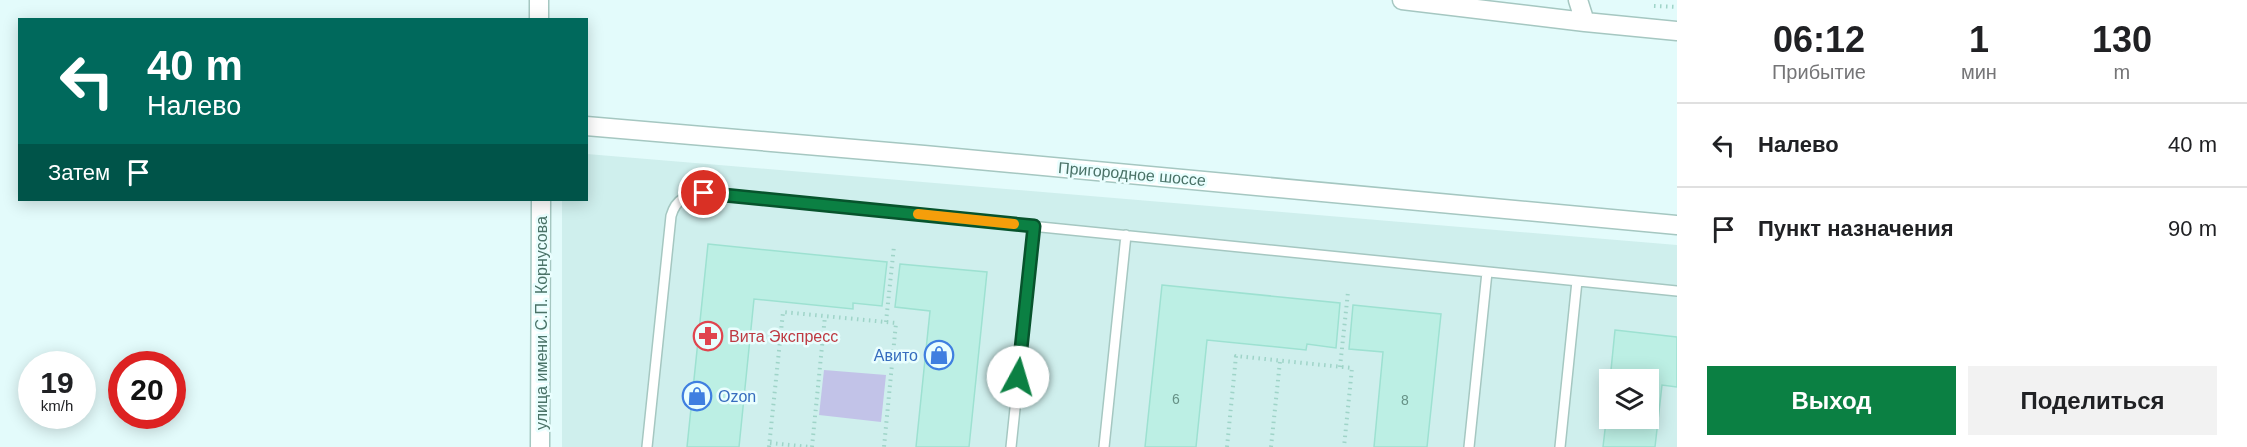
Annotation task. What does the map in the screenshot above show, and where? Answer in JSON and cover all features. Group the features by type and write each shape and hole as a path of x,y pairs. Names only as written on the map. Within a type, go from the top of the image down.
{"street":[{"path":"539,0 539,18"},
{"path":"1402,0 1677,31"},
{"path":"1578,0 1584,22"},
{"name":"Пригородное шоссе","path":"588,126 1677,225"},
{"name":"улица имени С.П. Корнусова","path":"540,447 541,201"}],"lane":[{"path":"648,447 671,216 674,204 687,195 704,193 1677,291"},
{"path":"1011,447 1034,226"},
{"path":"1104,447 1126,235"},
{"path":"1469,447 1488,272"},
{"path":"1560,447 1578,281"}],"path":[{"path":"886,322 894,246"},
{"path":"1340,367 1348,292"},
{"path":"825,316 811,447 770,445 783,312 825,316 896,323 884,447"},
{"path":"1227,447 1236,356 1352,368 1344,447"},
{"path":"1271,447 1280,361"}],"shaded area":[{"path":"588,154 1677,245 1677,447 562,447 562,201 588,201"},
{"path":"824,370 886,375 881,422 819,415"}],"building":[{"path":"708,244 887,262 882,306 853,303 853,309 754,299 739,447 687,447"},
{"path":"900,264 987,272 969,447 916,447 930,311 895,307"},
{"path":"1162,285 1340,303 1336,348 1307,344 1306,350 1207,340 1196,447 1145,447"},
{"path":"1353,305 1441,314 1427,447 1374,447 1383,352 1349,349"},
{"path":"1615,330 1677,337 1677,387 1662,385 1659,412 1659,369 1611,369"},
{"path":"1605,429 1657,429 1655,447 1603,447"}],"slow traffic":[{"path":"918,214 1014,224"}],"place":[{"name":"Вита Экспресс","path":"708,336"},
{"name":"Авито","path":"939,355"},
{"name":"Ozon","path":"697,396"}],"route":[{"path":"704,193 1034,226 1018,377"}]}
